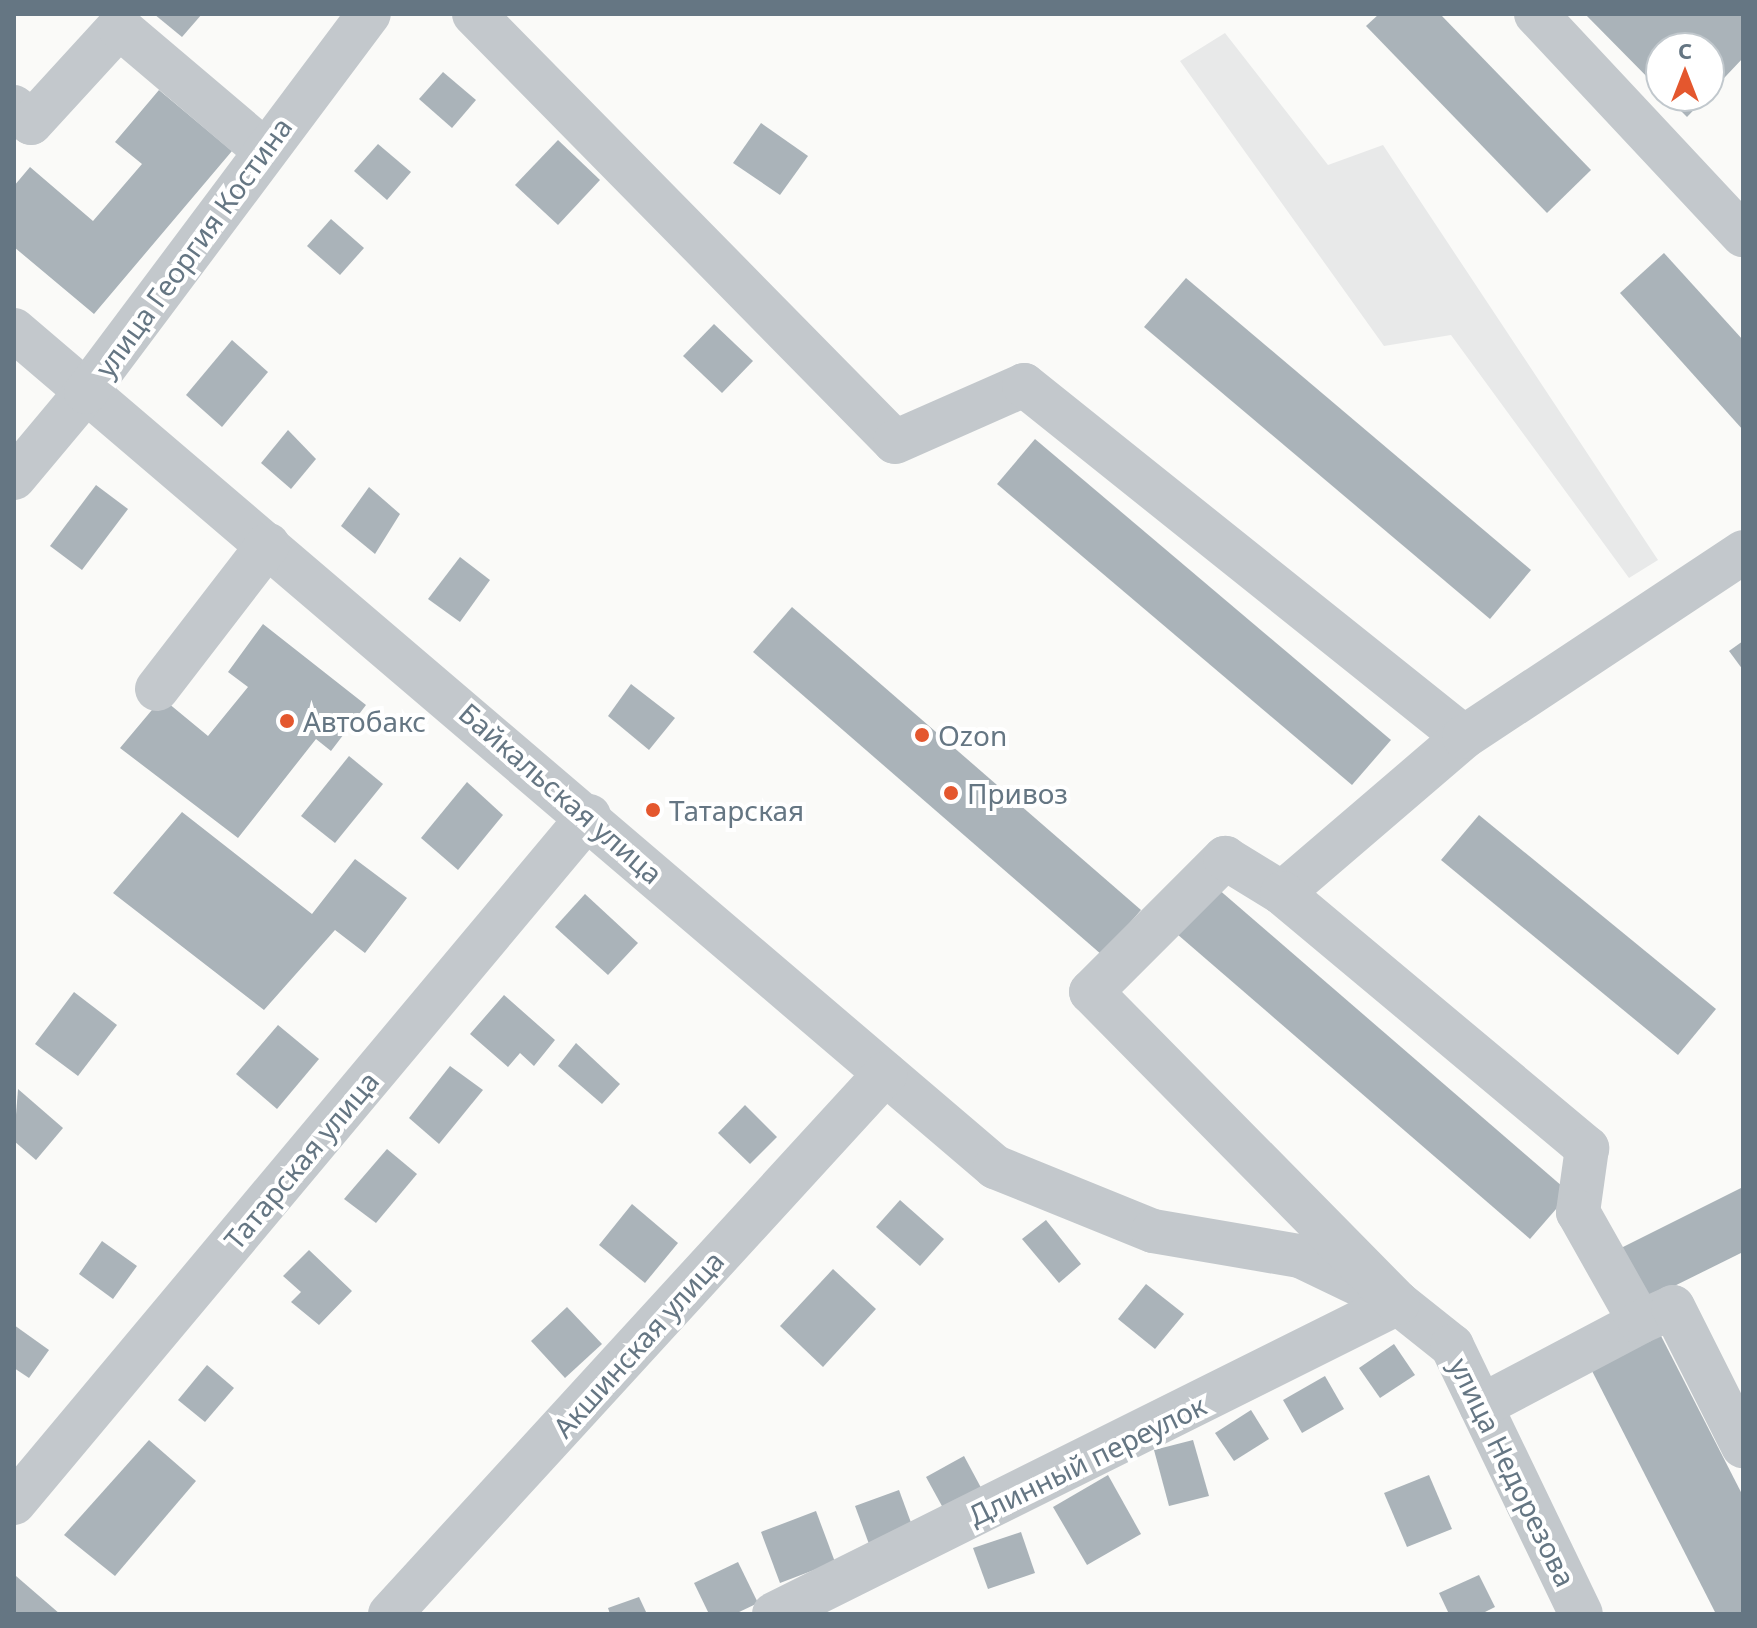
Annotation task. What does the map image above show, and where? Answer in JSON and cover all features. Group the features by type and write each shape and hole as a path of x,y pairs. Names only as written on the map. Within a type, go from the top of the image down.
{"street":[{"name":"улица Георгия Костина","path":"14,478 86,392 263,149 369,14"},
{"path":"474,14 895,442 1024,385 1464,737"},
{"path":"1536,14 1743,235"},
{"path":"14,107 31,123 112,20 263,149"},
{"name":"Байкальская улица","path":"14,330 589,816 885,1074"},
{"path":"157,689 268,545"},
{"path":"1282,893 1464,737 1743,552"},
{"name":"Татарская улица","path":"14,1503 589,816"},
{"path":"1398,1303 1091,992 1225,858 1282,893 1587,1148 1578,1212 1640,1322"},
{"name":"улица Недорезова","path":"885,1074 995,1167 1153,1231 1300,1256 1398,1303 1452,1346 1577,1613"},
{"name":"Акшинская улица","path":"390,1614 885,1074"},
{"name":"Длинный переулок","path":"783,1612 1398,1303"},
{"path":"1481,1406 1673,1307 1743,1446"}],"shaded area":[{"path":"1225,33 1328,165 1383,145 1658,560 1629,578 1451,335 1384,346 1180,61"}],"building":[{"path":"154,14 202,14 182,37"},
{"path":"1379,14 1440,14 1591,170 1547,213 1366,26"},
{"path":"1585,14 1743,14 1743,58 1725,77 1725,32 1645,32 1645,75"},
{"path":"443,72 476,100 452,128 419,99"},
{"path":"159,90 232,151 94,314 14,247 14,186 30,167 93,221 142,164 115,142"},
{"path":"761,123 808,156 780,195 733,163"},
{"path":"558,140 600,180 558,225 515,185"},
{"path":"378,144 411,172 387,200 354,171"},
{"path":"331,219 364,248 340,275 307,246"},
{"path":"1664,253 1743,340 1743,430 1620,293"},
{"path":"1186,278 1531,570 1490,619 1144,327"},
{"path":"714,324 753,361 722,393 683,356"},
{"path":"232,340 268,372 222,427 186,395"},
{"path":"288,430 316,459 291,489 261,463"},
{"path":"1035,439 1391,740 1352,785 997,484"},
{"path":"96,485 128,509 82,570 50,546"},
{"path":"369,487 400,514 375,554 341,526"},
{"path":"460,557 490,580 460,622 428,599"},
{"path":"792,607 1141,910 1102,955 753,652"},
{"name":"Автобакс","path":"263,624 366,705 331,751 316,739 238,838 120,748 162,698 208,736 248,687 228,672"},
{"path":"1743,641 1743,670 1729,651"},
{"path":"631,684 675,718 649,750 608,716"},
{"path":"349,756 383,784 335,843 301,816"},
{"path":"467,782 503,815 458,870 421,838"},
{"path":"182,812 312,914 355,859 407,898 365,953 335,930 264,1010 113,893"},
{"path":"1479,815 1716,1009 1678,1055 1441,860"},
{"path":"1217,888 1570,1193 1530,1239 1177,934"},
{"path":"585,894 638,943 608,975 555,927"},
{"path":"74,992 117,1025 78,1076 35,1044"},
{"path":"504,995 555,1040 534,1066 520,1053 508,1067 470,1034"},
{"path":"278,1025 319,1059 277,1109 236,1074"},
{"path":"576,1043 620,1084 602,1104 558,1066"},
{"path":"450,1066 483,1090 439,1144 409,1118"},
{"path":"18,1089 63,1128 36,1160 14,1141"},
{"path":"745,1105 777,1137 750,1164 718,1133"},
{"path":"387,1149 417,1174 376,1223 344,1199"},
{"path":"1743,1187 1743,1252 1646,1300 1619,1249"},
{"path":"900,1200 944,1239 920,1266 876,1227"},
{"path":"632,1204 678,1243 645,1283 599,1245"},
{"path":"1046,1220 1081,1264 1059,1283 1022,1239"},
{"path":"102,1241 137,1266 113,1299 79,1274"},
{"path":"309,1250 352,1291 319,1325 291,1302 301,1292 283,1276"},
{"path":"833,1269 876,1309 823,1367 780,1326"},
{"path":"1146,1284 1184,1314 1155,1349 1118,1319"},
{"path":"567,1307 602,1344 565,1378 531,1341"},
{"path":"14,1325 49,1350 29,1378 14,1368"},
{"path":"1659,1332 1743,1496 1743,1614 1716,1614 1590,1367"},
{"path":"1394,1344 1415,1375 1380,1398 1359,1368"},
{"path":"207,1365 234,1388 205,1422 178,1400"},
{"path":"1325,1376 1344,1409 1302,1433 1283,1400"},
{"path":"1251,1410 1269,1439 1234,1461 1215,1433"},
{"path":"149,1440 196,1481 115,1576 64,1535"},
{"path":"1193,1440 1209,1496 1169,1506 1154,1450"},
{"path":"964,1456 986,1497 948,1517 926,1477"},
{"path":"1108,1475 1141,1534 1087,1565 1053,1507"},
{"path":"1429,1475 1452,1529 1407,1547 1384,1493"},
{"path":"899,1490 913,1528 869,1544 855,1506"},
{"path":"816,1511 835,1562 780,1583 761,1532"},
{"path":"1021,1532 1035,1573 988,1589 973,1548"},
{"path":"738,1562 758,1603 735,1614 709,1614 694,1583"},
{"path":"1479,1575 1495,1607 1481,1614 1449,1614 1439,1593"},
{"path":"16,1576 60,1614 14,1614"},
{"path":"639,1597 647,1614 610,1614 608,1608"}],"place":[{"name":"Автобакс","path":"287,721"},
{"name":"Ozon","path":"922,735"},
{"name":"Привоз","path":"951,793"},
{"name":"Татарская","path":"653,810"}]}
